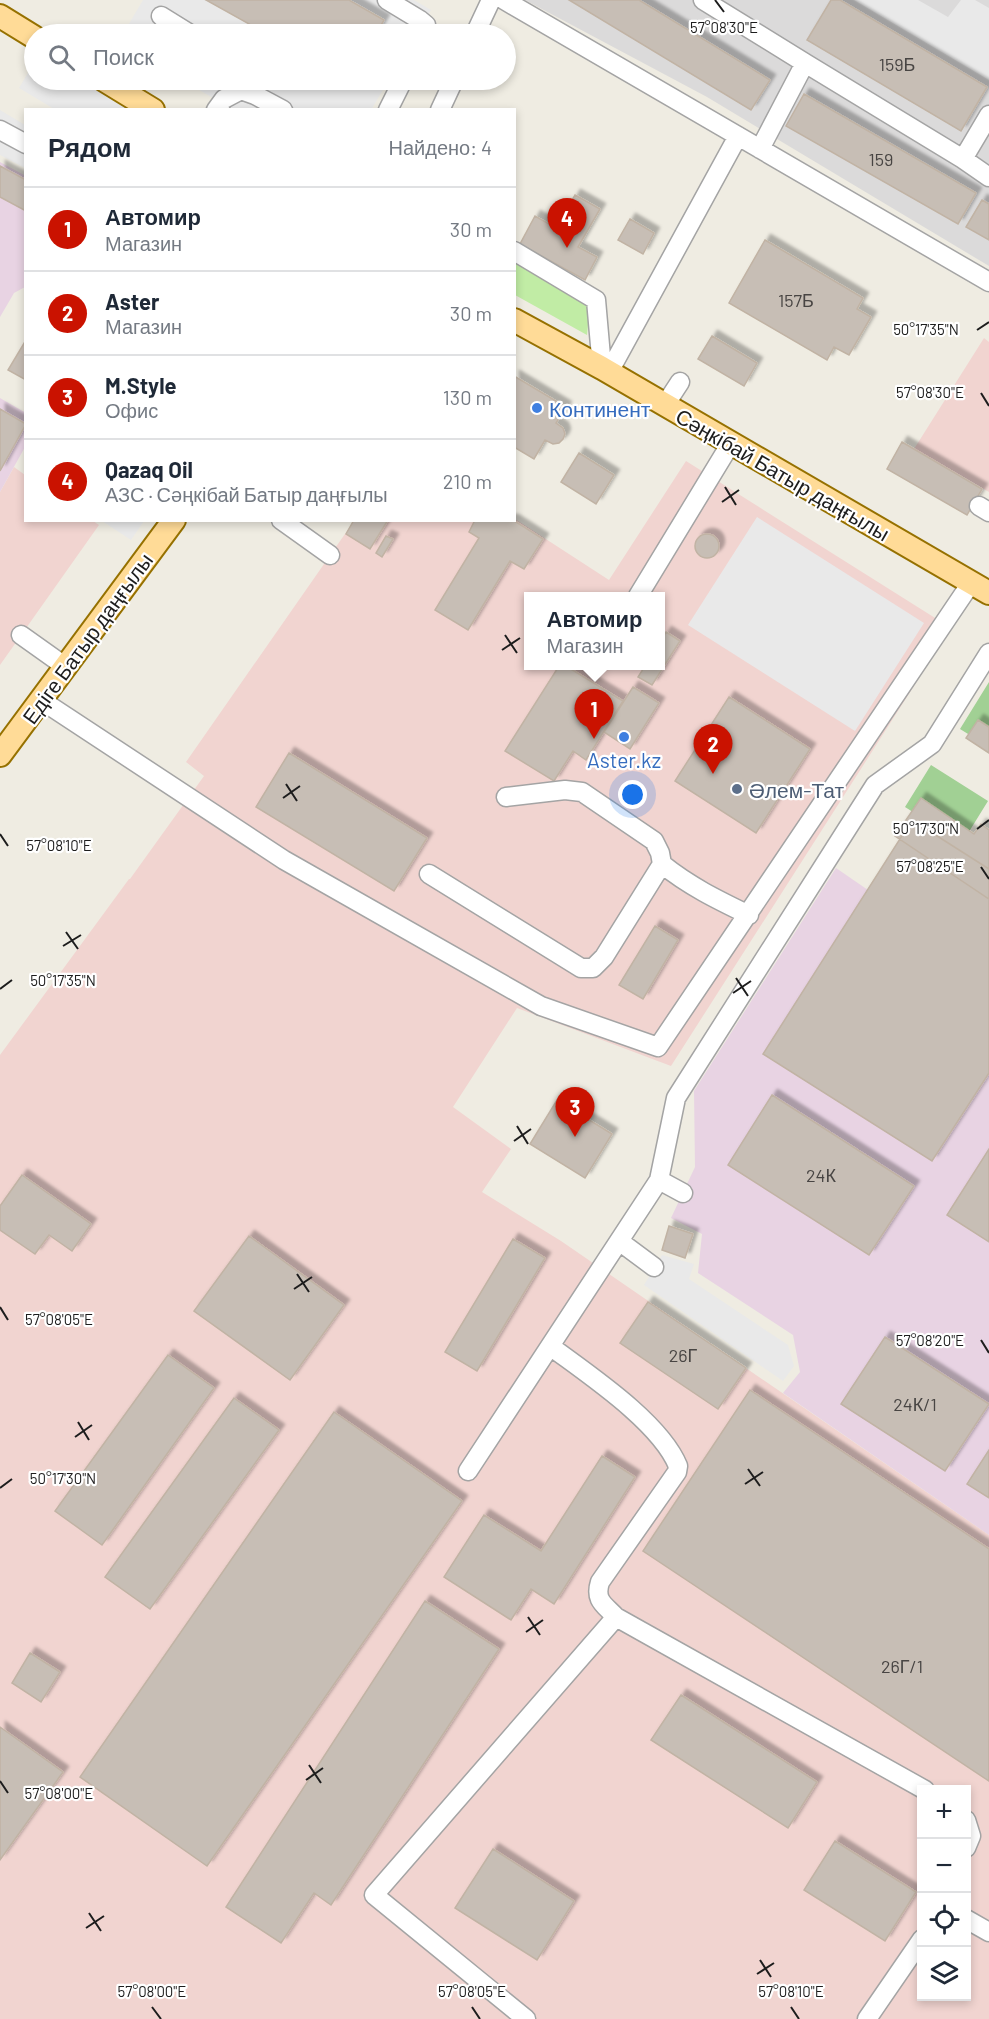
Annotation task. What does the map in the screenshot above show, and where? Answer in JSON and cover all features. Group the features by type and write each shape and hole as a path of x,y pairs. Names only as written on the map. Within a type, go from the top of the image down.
{"main road":[{"path":"0,16 24,31"},
{"path":"120,90 150,108"},
{"name":"Сәңкібай Батыр даңғылы","path":"516,321 605,370 980,588"},
{"name":"Едіге Батыр даңғылы","path":"0,755 173,522"}],"street":[{"path":"387,0 425,24"},
{"path":"480,24 491,0"},
{"path":"504,0 989,282"},
{"path":"704,0 989,177"},
{"path":"161,15 175,24"},
{"path":"760,149 805,63"},
{"path":"217,108 236,90"},
{"path":"250,90 281,108"},
{"path":"389,108 398,90"},
{"path":"441,108 449,90"},
{"path":"963,159 989,115"},
{"path":"0,130 24,143"},
{"path":"605,370 738,136"},
{"path":"516,252 596,300 605,370"},
{"path":"665,405 680,382"},
{"path":"641,592 731,443"},
{"path":"284,522 330,555"},
{"path":"41,700 284,860 541,1006 658,1047 980,588"},
{"path":"21,635 66,667"},
{"path":"468,1471 659,1180 676,1098 875,785 932,744 989,653"},
{"path":"506,797 565,790 582,792 654,841 662,864 682,880 710,897 749,915"},
{"path":"429,874 581,968 593,968 604,957 662,864"},
{"path":"659,1180 683,1193"},
{"path":"619,1241 654,1267"},
{"path":"550,1346 637,1413 665,1445 678,1466 600,1582 597,1592 599,1599 616,1617 917,1785"},
{"path":"526,2019 374,1895 616,1617"},
{"path":"971,1922 989,1932"},
{"path":"867,2019 917,1945"}],"shaded area":[{"path":"143,0 414,0 431,10 422,24 129,24"},
{"path":"525,0 989,0 989,266 707,97"},
{"path":"854,0 918,0 948,17 961,0 975,0 989,8 989,80"},
{"path":"24,80 24,90 96,90 126,108 52,108 19,88"},
{"path":"199,90 383,90 372,108 230,108"},
{"path":"0,110 24,124 24,167 0,155"},
{"path":"0,162 24,175 24,288 14,293 0,317"},
{"path":"984,338 989,342 989,492 914,449"},
{"path":"0,398 24,412 24,449 0,492"},
{"path":"686,461 951,628 671,1066 517,1008 453,1107 511,1149 482,1192 561,1241 989,1535 989,2019 0,2019 0,1055 204,776 186,762 353,522 516,522 516,520 609,580"},
{"path":"14,467 24,474 24,522 94,522 99,525 0,665 0,492"},
{"path":"757,517 924,623 855,731 688,625"},
{"path":"104,522 143,522 131,540"},
{"path":"836,868 868,890 989,869 989,1535 783,1393 800,1372 793,1335 698,1273 702,1234 671,1218 695,1167 694,1091"},
{"path":"662,1255 694,1264 689,1279 788,1345 794,1366 783,1381 644,1285"}],"green space":[{"path":"516,261 590,305 587,335 516,296"},
{"path":"989,682 989,747 960,729"},
{"path":"931,765 988,801 962,843 905,807"}],"building":[{"path":"206,0 349,0 384,20 382,24 249,24"},
{"path":"569,0 639,0 770,80 751,110"},
{"path":"831,0 840,0 987,87 961,131 807,40"},
{"path":"804,94 976,193 958,224 786,126"},
{"path":"0,166 24,179 24,210 0,197"},
{"path":"575,195 600,209 578,247 597,257 585,280 520,244 535,216 556,228"},
{"path":"982,200 989,204 989,240 966,227"},
{"path":"630,219 654,233 643,254 618,240"},
{"path":"765,240 863,298 857,309 871,317 849,355 834,347 827,360 729,303"},
{"path":"712,336 757,363 744,386 698,359"},
{"path":"24,343 24,379 8,370"},
{"path":"516,377 566,407 556,423 563,428 565,434 563,439 553,444 545,440 534,459 516,448"},
{"path":"0,409 24,423 24,428 0,471"},
{"path":"902,442 982,489 967,515 887,469"},
{"path":"579,453 614,475 596,504 561,482"},
{"path":"353,522 387,522 370,549 346,534"},
{"path":"474,522 516,522 543,539 524,569 510,561 468,630 435,610 479,538 469,532"},
{"path":"707,534 716,537 719,546 716,555 707,558 698,555 695,546 698,537"},
{"path":"386,536 393,539 382,557 376,553"},
{"path":"666,632 680,641 665,665"},
{"path":"556,670 573,670 623,701 586,760 573,751 554,781 505,751"},
{"path":"642,670 662,670 652,685 638,677"},
{"path":"633,687 659,703 630,749 604,732"},
{"path":"729,697 810,749 756,833 675,781"},
{"path":"978,720 989,727 989,753 966,738"},
{"path":"289,753 427,838 394,891 256,807"},
{"path":"921,798 974,834 981,824 989,830 989,899 895,836"},
{"path":"912,820 989,869 989,1073 932,1161 763,1054"},
{"path":"655,926 678,940 643,999 619,985"},
{"path":"772,1095 914,1186 869,1255 728,1165"},
{"path":"557,1100 612,1134 585,1178 530,1144"},
{"path":"989,1149 989,1242 947,1215"},
{"path":"22,1175 91,1224 72,1251 49,1235 35,1254 0,1230 0,1206"},
{"path":"669,1226 693,1234 685,1258 662,1250"},
{"path":"249,1236 344,1305 290,1380 194,1311"},
{"path":"513,1239 545,1258 477,1371 445,1352"},
{"path":"648,1302 746,1368 718,1409 620,1343"},
{"path":"885,1337 989,1404 945,1471 841,1404"},
{"path":"168,1355 214,1388 102,1545 55,1511"},
{"path":"750,1390 989,1549 989,1781 643,1551"},
{"path":"234,1398 279,1430 150,1609 105,1577"},
{"path":"334,1412 462,1501 207,1866 80,1777"},
{"path":"989,1450 989,1498 967,1484"},
{"path":"602,1456 635,1477 554,1604 531,1589 511,1620 444,1577 484,1515 541,1551"},
{"path":"425,1601 499,1649 331,1905 314,1893 281,1943 226,1907"},
{"path":"30,1653 60,1672 41,1702 12,1683"},
{"path":"681,1695 817,1782 788,1828 651,1740"},
{"path":"0,1727 63,1772 0,1860"},
{"path":"835,1841 916,1892 885,1941 804,1890"},
{"path":"493,1849 574,1901 537,1960 455,1908"}],"place":[{"name":"Qazaq Oil","path":"567,248"},
{"name":"Континент","path":"537,408"},
{"name":"Aster.kz","path":"624,737"},
{"name":"Автомир","path":"594,739"},
{"name":"Aster","path":"713,774"},
{"name":"Әлем-Тат","path":"737,789"},
{"name":"M.Style","path":"575,1137"}]}
